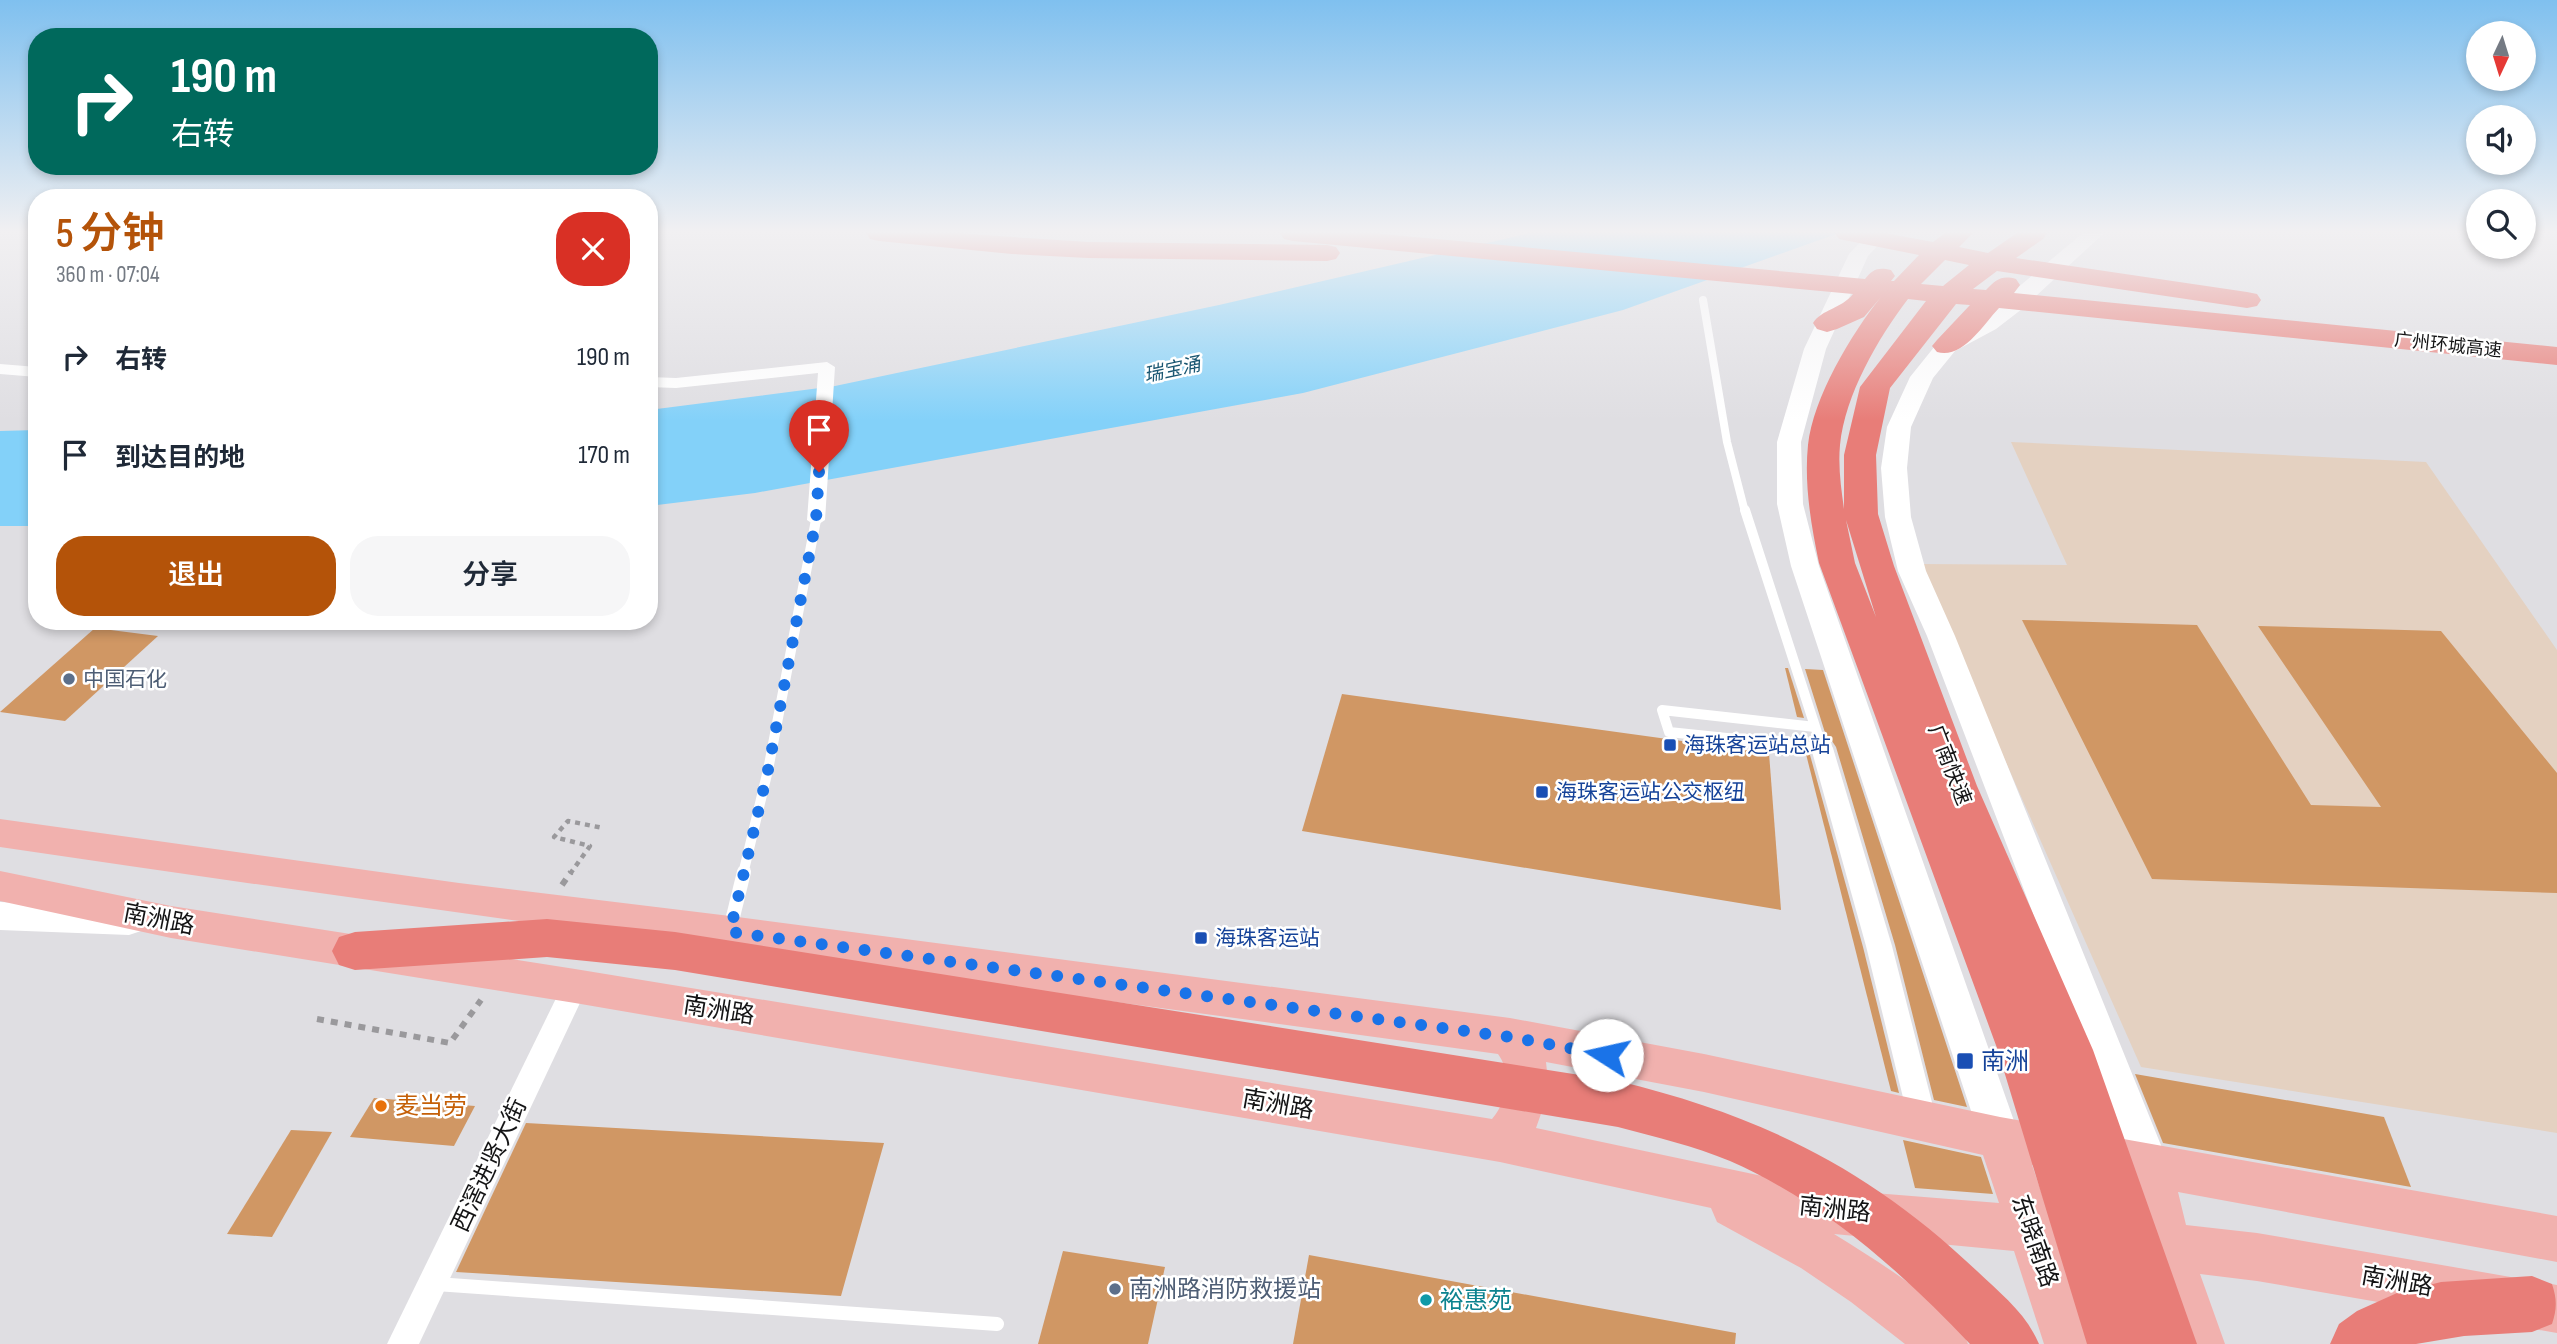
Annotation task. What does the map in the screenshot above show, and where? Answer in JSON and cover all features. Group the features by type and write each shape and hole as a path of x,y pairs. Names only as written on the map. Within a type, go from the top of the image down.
{"highway":[{"path":"1827,323 1854,311 1866,296"},
{"name":"广南快速","path":"1894,296 1872,325 1843,379 1824,443 1843,511 1876,566 1956,786 2068,1049 2168,1344"},
{"path":"1918,296 2098,309"},
{"name":"广南快速","path":"1949,296 1938,305 1875,387 1860,455 1843,511 1837,563 2022,1048 2116,1344"},
{"name":"广州环城高速","path":"1957,296 2557,356"},
{"path":"1947,346 1998,296"},
{"name":"广州环城高速","path":"2131,296 2557,338"},
{"path":"2218,296 2422,326"},
{"path":"355,951 547,938 610,942 1618,1104 1712,1130 1752,1146 1860,1208 1953,1283 2010,1344"},
{"path":"2359,1344 2398,1323 2434,1312 2544,1307"}],"main road":[{"path":"1839,296 1806,379 1790,442 1790,504 1805,566 2000,1138"},
{"path":"2023,296 1988,324 1947,346 1922,377 1899,427 1894,468 1898,517 1912,571 1941,636 2149,1165 2167,1247 2200,1344"},
{"path":"0,833 459,899 730,932 1510,1037 1704,1073 2000,1138 2557,1239"},
{"name":"南洲路","path":"0,886 171,922 575,986 1500,1141 1824,1210 1949,1220 2257,1257 2544,1307"},
{"path":"0,916 171,922"},
{"path":"1500,1141 1519,1119 1527,1086 1525,1063 1516,1043 1510,1037"},
{"name":"东晓南路","path":"2000,1138 2069,1344"},
{"path":"1677,1179 1769,1223 1836,1261 1896,1304 1943,1344"}],"street":[{"path":"658,382 676,383 827,367 816,520"},
{"path":"0,369 28,371"},
{"path":"1819,737 1879,946 1923,1122"},
{"name":"西滘进贤大街","path":"403,1344 575,986"}],"lane":[{"path":"1703,300 1727,442 1747,519 1819,737"},
{"path":"730,932 768,770 816,520"},
{"path":"1662,710 1819,737 1669,732 1662,710"},
{"path":"433,1283 997,1324"}],"shaded area":[{"path":"2011,442 2426,462 2557,650 2557,1133 2141,1067 1918,564 2067,565"}],"water":[{"name":"瑞宝涌","path":"1259,296 1663,296 1623,310 1303,393 755,493 658,505 658,409 835,386"},
{"path":"28,430 28,526 0,526 0,431"}],"building":[{"path":"2022,620 2197,625 2311,805 2381,807 2258,626 2441,631 2557,773 2557,893 2152,879"},
{"path":"93,630 158,636 65,721 0,712"},
{"path":"1785,668 1788,668 1804,718 1797,717"},
{"path":"1805,669 1823,670 1967,1107 1934,1100 1895,945 1836,747 1827,739"},
{"name":"海珠客运站公交枢纽","path":"1342,694 1769,753 1781,910 1302,831"},
{"path":"1806,754 1810,755 1863,947 1899,1093 1891,1091"},
{"path":"2135,1074 2384,1117 2411,1187 2163,1143"},
{"path":"374,1098 475,1106 454,1146 350,1137"},
{"path":"526,1123 884,1143 841,1296 456,1272"},
{"path":"291,1130 332,1132 272,1237 227,1234"},
{"path":"1903,1140 1981,1157 1993,1194 1915,1188"},
{"path":"1063,1251 1165,1267 1148,1344 1038,1344"},
{"name":"裕惠苑","path":"1309,1255 1736,1333 1735,1344 1293,1344"}],"place":[{"name":"中国石化","path":"69,679"},
{"name":"海珠客运站总站","path":"1670,745"},
{"name":"海珠客运站公交枢纽","path":"1542,792"},
{"name":"海珠客运站","path":"1201,938"},
{"name":"南洲","path":"1965,1061"},
{"name":"麦当劳","path":"381,1106"},
{"name":"南洲路消防救援站","path":"1115,1289"},
{"name":"裕惠苑","path":"1426,1300"}],"route":[{"path":"819,472 816,520 768,770 730,932 1510,1037 1607,1055"}]}
